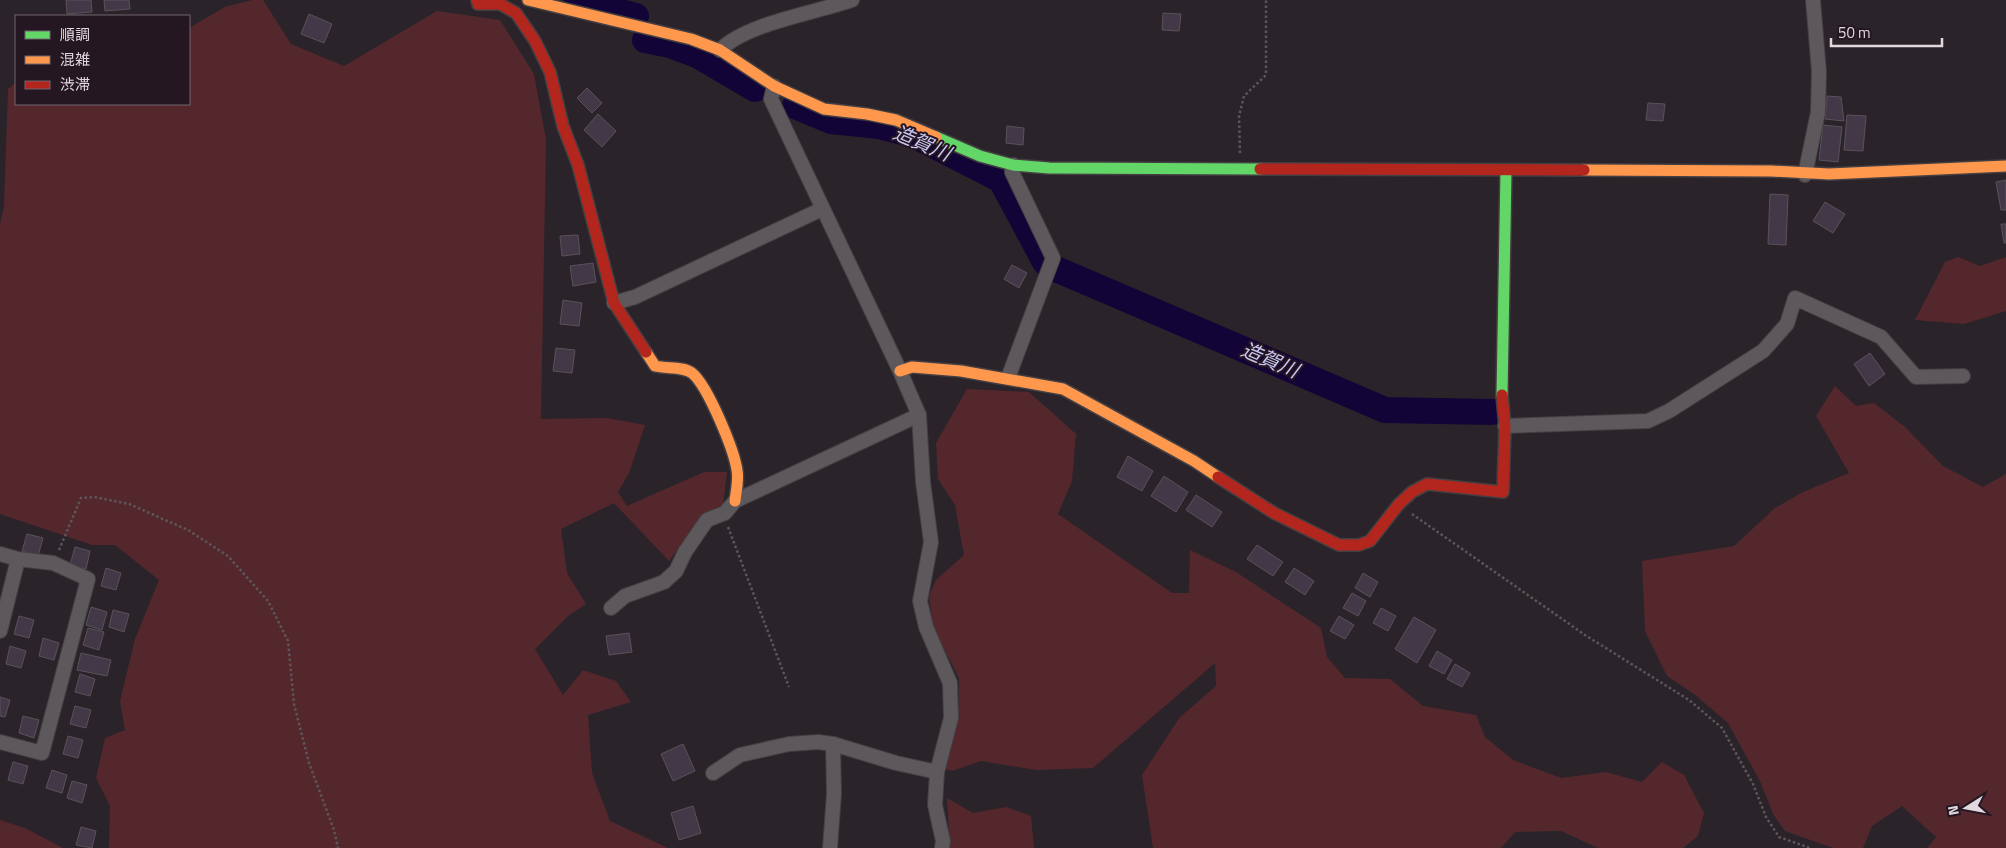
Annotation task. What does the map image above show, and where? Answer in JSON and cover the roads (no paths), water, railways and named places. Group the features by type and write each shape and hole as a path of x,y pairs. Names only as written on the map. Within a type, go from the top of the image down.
{"street":[{"path":"477,0 478,4 500,4 516,13 535,41 550,72 563,126 578,165 614,302 654,366 664,370 686,369 694,374 718,417 732,451 737,473 735,501"},
{"path":"528,0 692,39 720,50 774,86 824,109 867,114 896,120 980,156 1012,165 1050,168 1771,171 1805,175 1972,166 2006,166"},
{"path":"720,50 729,41 754,29 852,0"},
{"path":"1805,175 1818,112 1819,72 1813,0"},
{"path":"774,86 771,99 919,415 931,542 920,601 926,627 950,682 951,718 937,772 935,805 943,841 942,848"},
{"path":"1008,378 1053,258 1012,172 1012,165"},
{"path":"900,371 912,367 961,371 1064,389 1194,461 1274,513 1339,545 1359,545 1370,541 1399,504 1412,492 1427,484 1503,492 1505,426 1502,406 1506,171"},
{"path":"614,302 635,297 822,209"},
{"path":"1505,426 1648,421 1669,411 1763,351 1787,324 1795,298 1881,337 1916,377 1963,376"},
{"path":"611,608 625,596 664,582 676,571 685,552 707,520 725,513 735,501 919,415"},
{"path":"0,554 18,559 53,563 88,579 42,753 0,742"},
{"path":"0,631 18,559"},
{"path":"714,773 740,754 789,744 818,742 833,744 896,763 937,772"},
{"path":"830,848 834,794 833,744"}],"waterway":[{"name":"造賀川","path":"576,0 636,16"},
{"name":"造賀川","path":"645,40 670,45 697,55 755,89"},
{"name":"造賀川","path":"795,106 831,121 879,126 913,135 1001,180 1045,262"},
{"name":"造賀川","path":"1056,269 1385,410 1492,412"}]}
